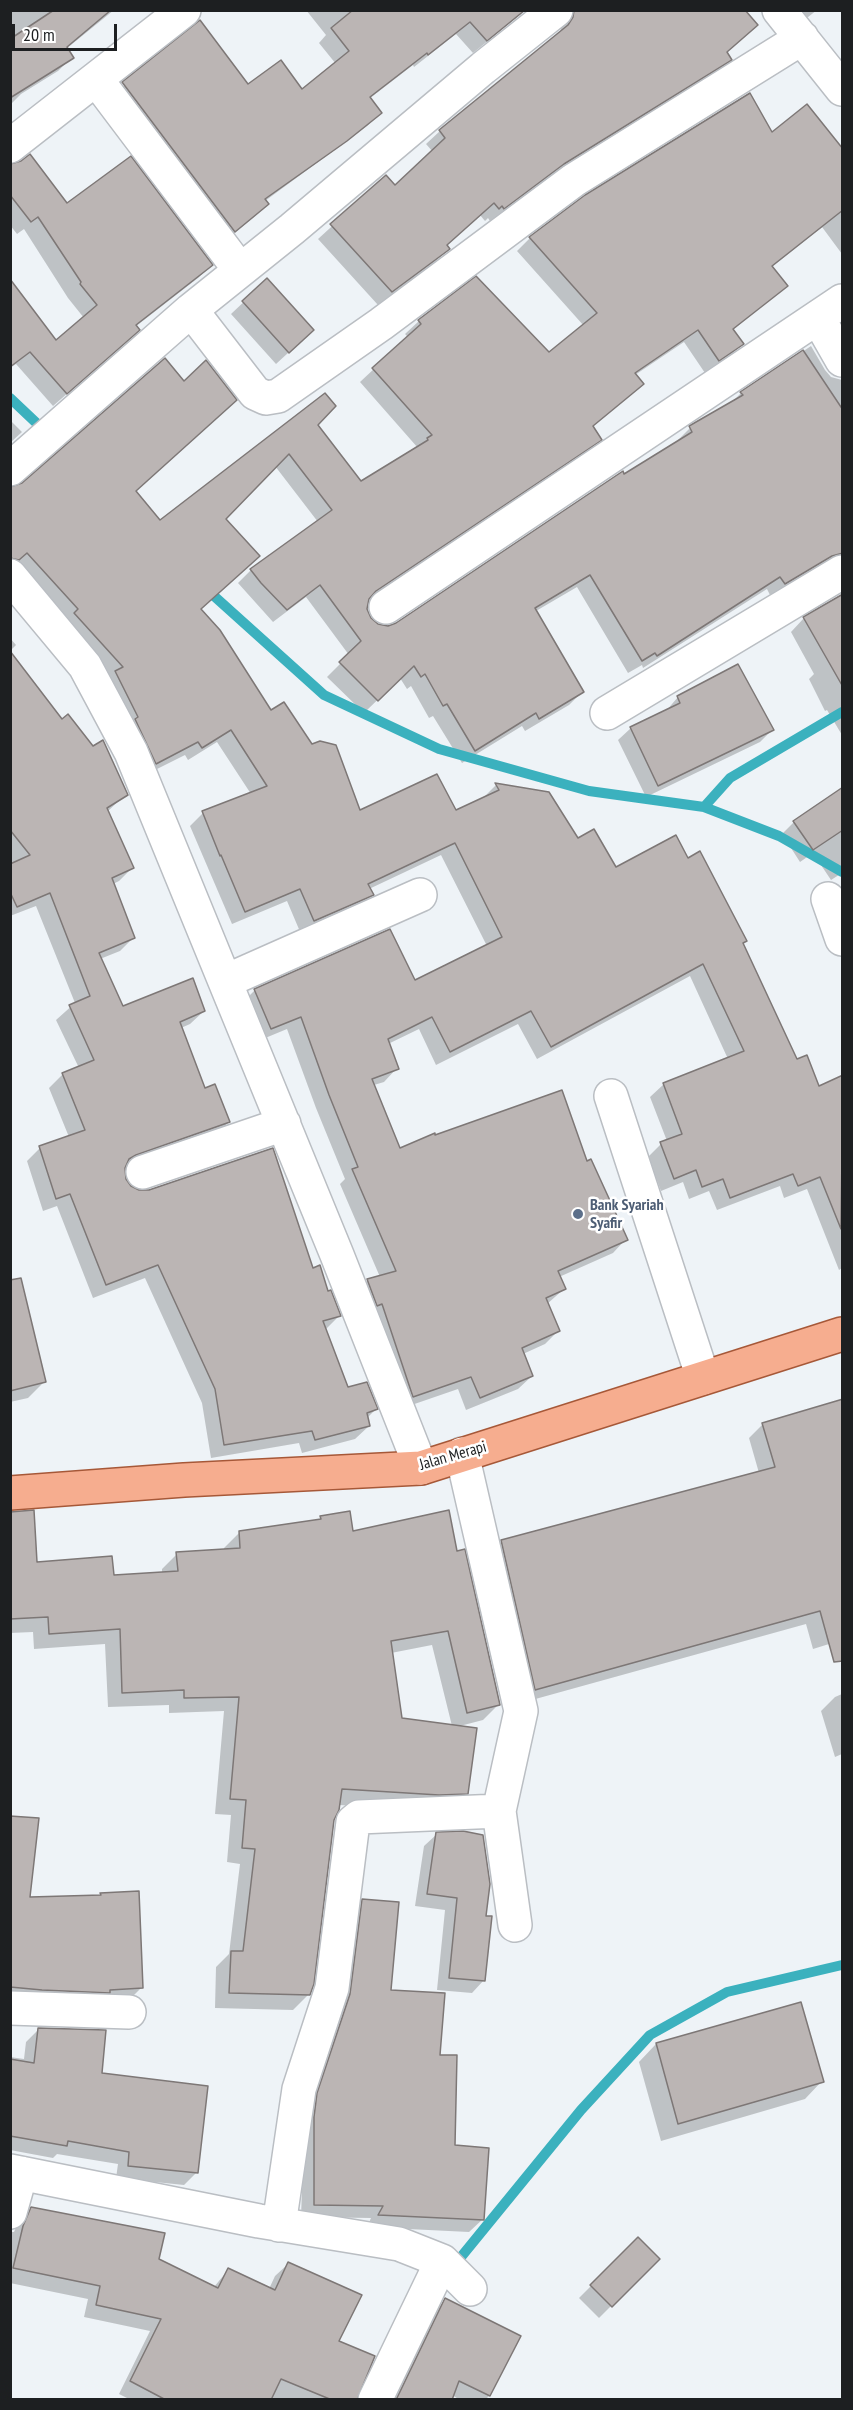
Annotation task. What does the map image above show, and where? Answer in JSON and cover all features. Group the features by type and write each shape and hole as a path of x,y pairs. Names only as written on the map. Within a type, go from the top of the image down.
{"main road":[{"name":"Jalan Merapi","path":"10,1493 184,1480 421,1468 843,1334"}],"street":[{"path":"10,146 184,10"},
{"path":"10,469 191,310 556,10"},
{"path":"779,10 843,89"},
{"path":"191,310 255,393 266,398 278,396 381,324 574,180 802,38"},
{"path":"96,79 240,270"},
{"path":"386,608 830,309 843,360"},
{"path":"607,713 843,572"},
{"path":"10,576 85,666 131,752 284,1124 421,1468"},
{"path":"226,981 420,895"},
{"path":"828,898 843,939"},
{"path":"611,1096 703,1378"},
{"path":"143,1172 284,1124"},
{"path":"462,1454 521,1711 499,1811 515,1925"},
{"path":"279,2225 299,2089 332,1988 353,1822 358,1817 499,1811"},
{"path":"10,2008 129,2012"},
{"path":"10,2212 16,2172 279,2225 399,2244 444,2264 470,2289"},
{"path":"375,2400 444,2264"}],"building":[{"path":"54,10 111,10 67,47 74,58 10,98 10,39"},
{"path":"353,10 525,10 487,41 470,22 428,55 427,53 370,97 382,113 347,141 265,199 269,204 235,232 122,82 200,20 248,84 281,60 302,89 349,51 331,28"},
{"path":"574,10 745,10 758,25 727,52 732,60 564,164 504,209 502,206 499,209 494,203 447,245 450,249 392,292 330,224 386,175 395,185 445,138 439,130 568,25"},
{"path":"750,93 772,132 807,104 843,149 843,210 772,266 788,286 733,329 744,344 719,361 698,330 635,373 644,384 593,426 602,440 376,591 369,599 367,609 371,618 378,624 388,626 396,623 623,471 624,474 692,432 689,426 743,395 740,392 803,350 843,410 843,553 832,556 785,584 780,577 657,656 655,653 642,661 590,575 535,608 584,692 539,719 536,713 475,751 447,704 443,706 425,674 421,677 414,666 378,701 339,662 361,641 320,585 287,610 250,569 332,510 289,454 226,519 260,556 201,609 220,630 271,710 284,702 312,744 320,741 336,745 360,810 437,774 456,810 499,790 495,783 549,792 578,838 594,829 616,867 676,835 688,858 700,851 747,941 743,943 797,1059 807,1055 819,1086 843,1075 841,1229 820,1177 798,1186 793,1174 730,1198 723,1179 702,1187 696,1170 674,1179 660,1142 682,1134 663,1083 744,1051 703,964 551,1047 531,1011 450,1052 432,1017 388,1039 399,1069 372,1079 400,1148 435,1133 435,1135 562,1090 587,1161 591,1159 628,1240 558,1271 566,1289 546,1298 560,1331 522,1348 533,1376 480,1398 471,1377 413,1397 382,1304 377,1306 367,1279 396,1271 352,1169 358,1167 301,1017 271,1029 254,989 390,929 415,980 502,937 455,843 368,884 374,895 314,921 300,889 245,912 202,811 267,786 231,730 202,748 198,742 156,764 135,719 138,717 115,671 123,667 74,613 78,609 27,553 19,560 10,558 10,487 22,483 165,358 184,381 206,360 237,400 136,491 160,520 325,393 336,406 318,425 361,481 428,440 427,438 432,435 372,368 421,324 418,320 476,276 549,352 597,313 529,237 585,195"},
{"path":"30,154 67,203 131,156 213,265 136,325 140,330 67,394 30,352 10,367 10,279 56,340 97,305 80,284 81,282 38,217 31,222 10,195 10,164 21,161"},
{"path":"267,278 314,330 289,353 242,301"},
{"path":"843,594 843,687 803,617"},
{"path":"10,651 62,719 68,714 93,746 103,740 128,795 107,808 134,868 112,878 135,938 99,953 123,1006 193,978 205,1011 180,1022 205,1088 215,1084 230,1122 136,1155 129,1159 125,1168 126,1179 131,1186 139,1190 149,1190 273,1148 313,1268 320,1265 328,1291 331,1290 341,1316 323,1321 348,1387 367,1382 378,1409 367,1413 370,1426 315,1440 312,1431 224,1445 215,1389 158,1265 106,1285 70,1194 56,1199 39,1146 85,1130 62,1073 94,1060 69,1005 90,996 50,893 17,907 10,892 10,864 30,855 10,830"},
{"path":"738,664 774,730 658,786 630,727 680,703 677,696"},
{"path":"843,787 843,830 813,850 793,821"},
{"path":"21,1278 46,1382 10,1391 10,1280"},
{"path":"843,1399 843,1661 834,1662 820,1611 535,1690 501,1540 775,1467 762,1423"},
{"path":"34,1510 37,1562 112,1556 114,1575 178,1571 176,1552 240,1548 239,1531 321,1519 320,1516 350,1511 353,1531 449,1510 457,1551 465,1549 500,1705 467,1713 448,1631 391,1641 402,1718 477,1728 468,1794 439,1795 342,1789 339,1810 334,1820 314,1984 310,1995 229,1993 231,1951 243,1951 255,1849 242,1848 246,1800 230,1799 239,1697 184,1698 184,1690 122,1693 120,1629 49,1634 48,1617 10,1619 10,1512"},
{"path":"10,1816 39,1818 30,1897 101,1895 100,1893 139,1891 143,1988 110,1990 110,1993 10,1987"},
{"path":"463,1831 483,1835 490,1884 486,1916 492,1916 485,1981 449,1978 457,1898 427,1894 436,1832"},
{"path":"362,1899 399,1902 391,1990 445,1993 440,2055 457,2055 455,2145 489,2148 484,2220 378,2215 383,2206 314,2205 314,2117 317,2093 350,1994"},
{"path":"801,2002 824,2082 678,2124 656,2043"},
{"path":"38,2028 106,2030 102,2073 208,2086 198,2173 128,2166 129,2152 68,2141 67,2146 10,2136 10,2059 34,2063"},
{"path":"31,2207 165,2233 159,2259 218,2288 228,2268 275,2290 288,2262 362,2295 339,2341 375,2356 357,2400 332,2400 281,2379 271,2400 166,2400 130,2381 161,2319 96,2305 100,2286 13,2268 23,2226"},
{"path":"638,2237 660,2259 612,2307 590,2285"},
{"path":"445,2298 521,2336 490,2396 459,2381 452,2400 396,2400"}],"waterway":[{"path":"10,398 47,433"},
{"path":"204,587 324,695 439,749 589,791 704,807 779,836 842,872"},
{"path":"704,807 730,778 842,712"},
{"path":"452,2268 581,2110 650,2035 727,1992 842,1965"}],"place":[{"name":"Bank Syariah Syafir","path":"578,1214"}]}
